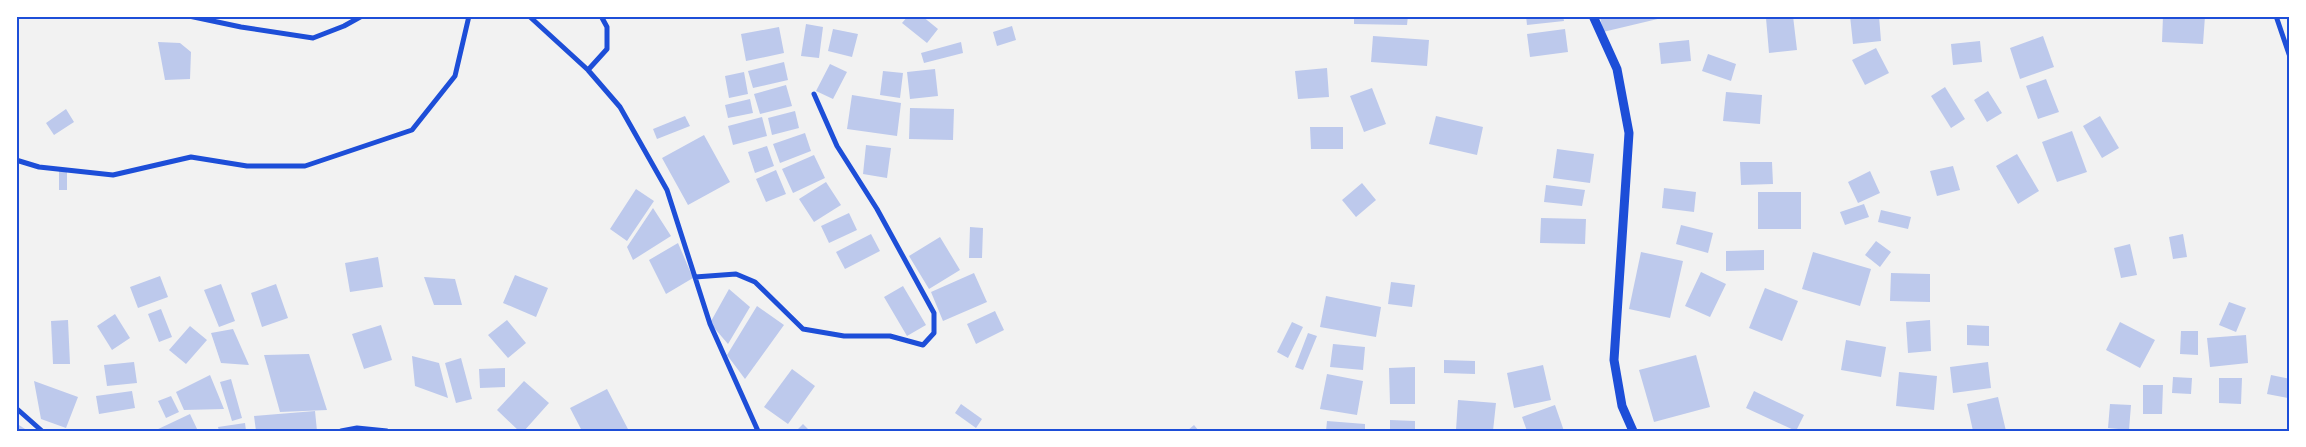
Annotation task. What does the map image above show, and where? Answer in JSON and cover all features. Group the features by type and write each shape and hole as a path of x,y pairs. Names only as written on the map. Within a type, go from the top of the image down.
{"street":[{"path":"189,16 241,27 313,38 344,26 362,16"},
{"path":"16,160 39,167 113,175 191,157 247,166 305,166 412,130 455,76 469,16"},
{"path":"530,16 588,70 620,107 667,190 710,324 758,431"},
{"path":"588,70 606,49 606,27 601,16"},
{"path":"1593,16 1617,69 1629,133 1614,360 1622,406 1633,431"},
{"path":"2276,16 2290,57"},
{"path":"696,277 736,274 755,282 803,329 844,336 890,336 923,345 934,333 934,313 877,209 837,146 814,94"},
{"path":"16,408 42,431"},
{"path":"341,431 357,428 387,431"}],"building":[{"path":"908,16 922,16 938,29 927,43 902,23"},
{"path":"1354,16 1408,16 1407,25 1354,24"},
{"path":"1526,16 1563,16 1564,21 1527,25"},
{"path":"1600,16 1666,16 1666,17 1603,32"},
{"path":"1793,16 1797,50 1769,53 1766,18"},
{"path":"1850,16 1879,16 1881,41 1853,44"},
{"path":"2163,16 2205,16 2203,44 2162,42"},
{"path":"806,24 823,27 819,58 801,56"},
{"path":"1012,26 1016,40 997,46 993,32"},
{"path":"779,27 784,53 746,61 741,34"},
{"path":"833,29 858,34 852,57 828,51"},
{"path":"1565,29 1568,52 1530,57 1527,34"},
{"path":"1373,36 1429,40 1427,66 1371,62"},
{"path":"2043,36 2054,67 2020,79 2010,48"},
{"path":"1689,40 1691,61 1661,64 1659,43"},
{"path":"1980,41 1982,62 1953,65 1951,44"},
{"path":"158,42 180,43 191,52 190,79 165,80"},
{"path":"961,42 963,53 924,63 921,53"},
{"path":"1876,48 1889,73 1865,85 1852,60"},
{"path":"1708,54 1736,64 1731,81 1702,71"},
{"path":"784,62 788,80 753,88 748,71"},
{"path":"830,64 847,72 833,99 816,91"},
{"path":"1327,68 1329,97 1298,99 1295,71"},
{"path":"935,69 938,96 910,99 907,72"},
{"path":"883,71 903,73 900,98 880,95"},
{"path":"744,72 748,94 729,98 725,76"},
{"path":"2046,79 2059,112 2038,119 2026,86"},
{"path":"786,85 792,106 760,114 754,94"},
{"path":"1945,87 1965,119 1951,128 1931,96"},
{"path":"1372,88 1386,124 1364,132 1350,96"},
{"path":"1988,91 2002,113 1987,122 1974,100"},
{"path":"1726,92 1762,95 1760,124 1723,121"},
{"path":"852,95 901,103 897,136 847,129"},
{"path":"750,99 753,113 728,118 725,105"},
{"path":"910,108 954,109 953,140 909,139"},
{"path":"66,109 74,122 54,135 46,123"},
{"path":"795,111 799,128 772,135 768,118"},
{"path":"685,116 690,126 657,139 653,129"},
{"path":"1436,116 1483,127 1477,155 1429,144"},
{"path":"2100,116 2119,148 2102,158 2083,126"},
{"path":"762,117 767,136 733,145 728,126"},
{"path":"1310,127 1343,127 1343,149 1311,149"},
{"path":"2072,131 2087,172 2057,182 2042,142"},
{"path":"805,133 811,151 780,163 773,144"},
{"path":"704,135 730,182 688,205 662,158"},
{"path":"866,145 891,148 887,178 863,174"},
{"path":"767,146 774,166 755,173 748,152"},
{"path":"1557,149 1594,154 1590,183 1553,178"},
{"path":"2017,154 2039,191 2018,204 1996,166"},
{"path":"814,155 825,178 793,193 782,169"},
{"path":"1740,162 1772,162 1773,184 1741,185"},
{"path":"1953,166 1960,190 1937,196 1930,171"},
{"path":"776,170 786,194 766,202 756,179"},
{"path":"59,171 67,171 67,190 59,190"},
{"path":"1870,171 1880,193 1858,203 1848,182"},
{"path":"826,182 841,205 814,222 799,199"},
{"path":"1362,183 1376,200 1356,217 1342,200"},
{"path":"1546,185 1585,190 1582,206 1544,202"},
{"path":"1664,188 1696,192 1694,212 1662,208"},
{"path":"636,189 654,201 627,241 610,229"},
{"path":"1758,192 1801,192 1801,229 1758,229"},
{"path":"1864,204 1869,217 1845,225 1840,212"},
{"path":"653,208 671,236 633,260 627,247"},
{"path":"1881,210 1911,217 1908,229 1878,222"},
{"path":"849,213 857,230 829,243 821,226"},
{"path":"1541,218 1586,219 1585,244 1540,243"},
{"path":"1681,225 1713,233 1708,253 1676,244"},
{"path":"970,227 983,228 982,258 969,258"},
{"path":"871,234 880,251 845,269 836,252"},
{"path":"2183,234 2187,257 2173,259 2169,237"},
{"path":"940,237 960,270 929,289 909,256"},
{"path":"1876,241 1891,252 1880,267 1865,255"},
{"path":"678,243 693,278 666,294 649,260"},
{"path":"2130,244 2137,275 2121,278 2114,248"},
{"path":"1764,250 1764,270 1726,271 1726,251"},
{"path":"1641,252 1683,261 1670,318 1629,309"},
{"path":"1813,252 1871,269 1860,306 1802,289"},
{"path":"378,257 383,287 350,292 345,263"},
{"path":"1701,272 1726,284 1710,317 1685,306"},
{"path":"974,273 987,302 943,321 931,292"},
{"path":"1891,273 1930,274 1930,302 1890,301"},
{"path":"515,275 548,288 536,317 503,303"},
{"path":"160,276 168,297 138,308 130,287"},
{"path":"424,277 455,279 462,305 434,305"},
{"path":"1391,282 1415,285 1412,307 1388,304"},
{"path":"221,284 235,321 219,327 204,290"},
{"path":"276,284 288,318 262,327 251,293"},
{"path":"903,286 926,325 907,336 884,297"},
{"path":"1765,288 1798,301 1782,341 1749,328"},
{"path":"729,289 750,307 728,344 710,323"},
{"path":"1326,296 1381,307 1376,337 1320,327"},
{"path":"2229,302 2246,308 2236,332 2219,325"},
{"path":"757,306 784,325 745,379 727,355"},
{"path":"161,309 172,337 159,342 148,314"},
{"path":"995,311 1004,330 976,344 967,324"},
{"path":"115,314 130,338 112,350 97,326"},
{"path":"68,320 70,364 53,364 51,321"},
{"path":"507,320 526,343 508,358 488,335"},
{"path":"1930,320 1931,351 1908,353 1906,322"},
{"path":"1292,322 1303,327 1288,358 1277,352"},
{"path":"2120,322 2155,340 2140,368 2106,350"},
{"path":"381,325 392,360 364,369 352,334"},
{"path":"1967,325 1989,326 1989,346 1967,345"},
{"path":"190,326 207,340 186,364 169,350"},
{"path":"233,329 249,365 221,363 211,333"},
{"path":"2181,331 2198,331 2198,355 2180,354"},
{"path":"1308,333 1317,336 1303,370 1295,367"},
{"path":"2246,335 2248,363 2210,367 2207,338"},
{"path":"1846,340 1886,347 1881,377 1841,370"},
{"path":"1333,344 1365,347 1363,370 1330,367"},
{"path":"309,354 327,410 280,412 264,355"},
{"path":"1696,355 1710,407 1654,422 1639,370"},
{"path":"412,356 439,363 448,398 415,386"},
{"path":"461,358 472,399 456,403 445,363"},
{"path":"1444,360 1475,361 1475,374 1444,373"},
{"path":"134,362 137,383 107,386 104,365"},
{"path":"1988,362 1991,388 1953,393 1950,367"},
{"path":"1543,365 1551,400 1514,408 1507,373"},
{"path":"1415,367 1415,404 1390,404 1389,368"},
{"path":"505,368 505,387 480,388 479,369"},
{"path":"792,369 815,386 788,424 764,407"},
{"path":"1899,372 1937,376 1934,410 1896,406"},
{"path":"1327,374 1363,381 1357,415 1320,409"},
{"path":"210,375 224,409 184,410 176,392"},
{"path":"2271,375 2290,379 2288,398 2267,394"},
{"path":"2173,377 2192,378 2191,394 2172,393"},
{"path":"2219,378 2242,378 2241,404 2219,403"},
{"path":"231,379 242,418 232,421 220,382"},
{"path":"34,381 78,397 66,428 41,419"},
{"path":"524,381 549,403 524,431 519,431 497,410"},
{"path":"2143,385 2163,385 2162,414 2143,414"},
{"path":"607,389 629,431 582,431 570,408"},
{"path":"132,391 135,408 99,414 96,396"},
{"path":"1754,391 1804,415 1796,431 1746,408"},
{"path":"171,396 179,412 166,418 158,401"},
{"path":"1998,397 2006,431 1973,431 1967,404"},
{"path":"1458,400 1496,403 1493,431 1456,430"},
{"path":"961,404 982,419 976,428 955,413"},
{"path":"2110,404 2131,405 2129,430 2108,428"},
{"path":"1555,405 1564,431 1527,431 1522,417"},
{"path":"315,411 317,431 256,431 254,416"},
{"path":"190,414 198,431 154,431"},
{"path":"1390,420 1415,421 1415,431 1390,431"},
{"path":"1327,421 1365,424 1365,431 1326,431"},
{"path":"16,423 28,431 16,431"},
{"path":"245,423 246,431 219,431 218,427"},
{"path":"803,424 810,431 796,431"},
{"path":"1194,425 1199,431 1187,431"}]}
